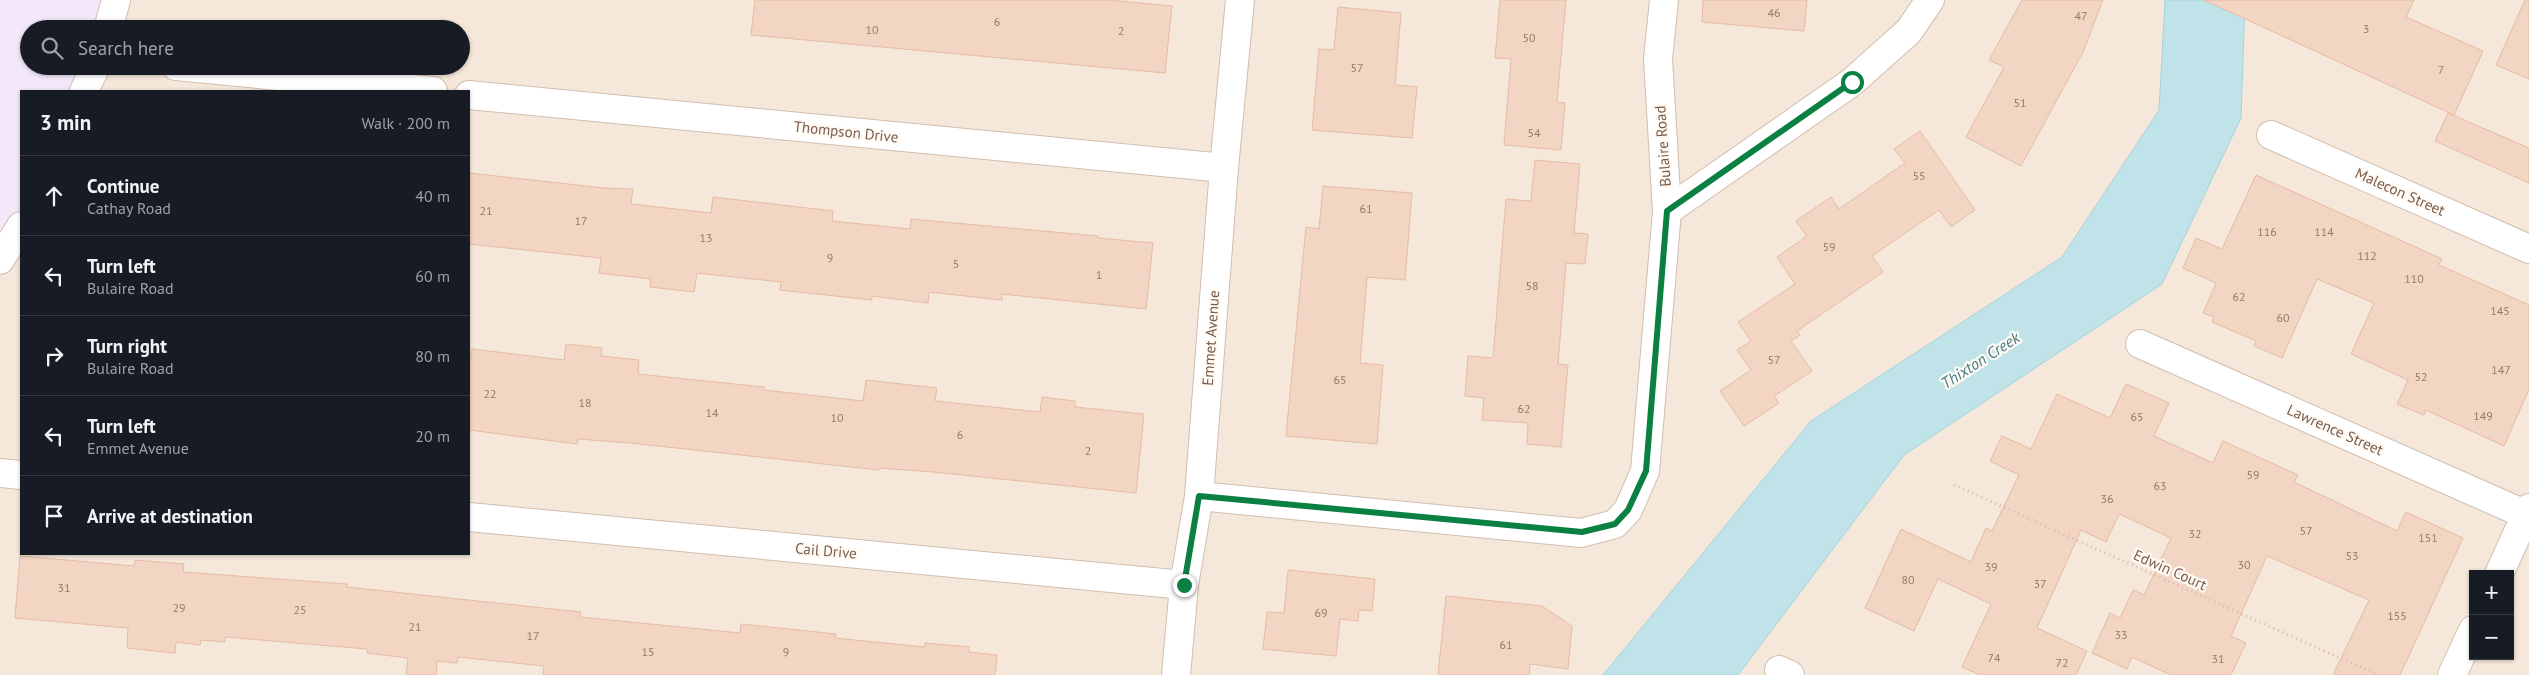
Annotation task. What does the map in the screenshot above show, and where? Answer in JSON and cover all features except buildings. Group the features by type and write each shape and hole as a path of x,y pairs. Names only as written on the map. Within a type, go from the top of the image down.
{"street":[{"path":"110,20 116,0"},
{"name":"Emmet Avenue","path":"1176,675 1184,585 1199,496 1224,168 1240,0"},
{"name":"Bulaire Road","path":"1199,496 1582,532 1615,524 1628,510 1646,471 1667,211 1658,59 1664,0"},
{"path":"1667,211 1852,82 1909,30 1930,0"},
{"path":"84,90 92,75"},
{"path":"269,75 423,90"},
{"name":"Thompson Drive","path":"470,95 1224,168"},
{"name":"Malecon Street","path":"2271,135 2529,248"},
{"path":"0,260 20,228"},
{"name":"Lawrence Street","path":"2140,344 2528,513"},
{"path":"0,473 20,475"},
{"path":"2501,570 2528,513"},
{"name":"Cail Drive","path":"470,517 1184,585"},
{"path":"2452,675 2469,639"}],"path":[{"name":"Edwin Court","path":"1954,485 2378,675"}],"shaded area":[{"path":"0,0 107,0 99,20 20,20 20,75 77,75 71,90 20,90 20,215 0,244"},
{"path":"107,0 2165,0 2159,110 2062,257 1811,421 1603,675 0,675 0,244 20,215 20,555 470,555 470,90 71,90 77,75 470,75 470,20 99,20"},
{"path":"2245,0 2529,0 2529,675 1738,675 1904,455 2162,284"}],"water":[{"name":"Thixton Creek","path":"2165,0 2245,0 2241,118 2162,284 1904,455 1738,675 1603,675 1811,421 2062,257 2159,110"}],"route":[{"path":"1184,585 1199,496 1582,532 1615,524 1628,510 1646,471 1667,211 1852,82"}]}
